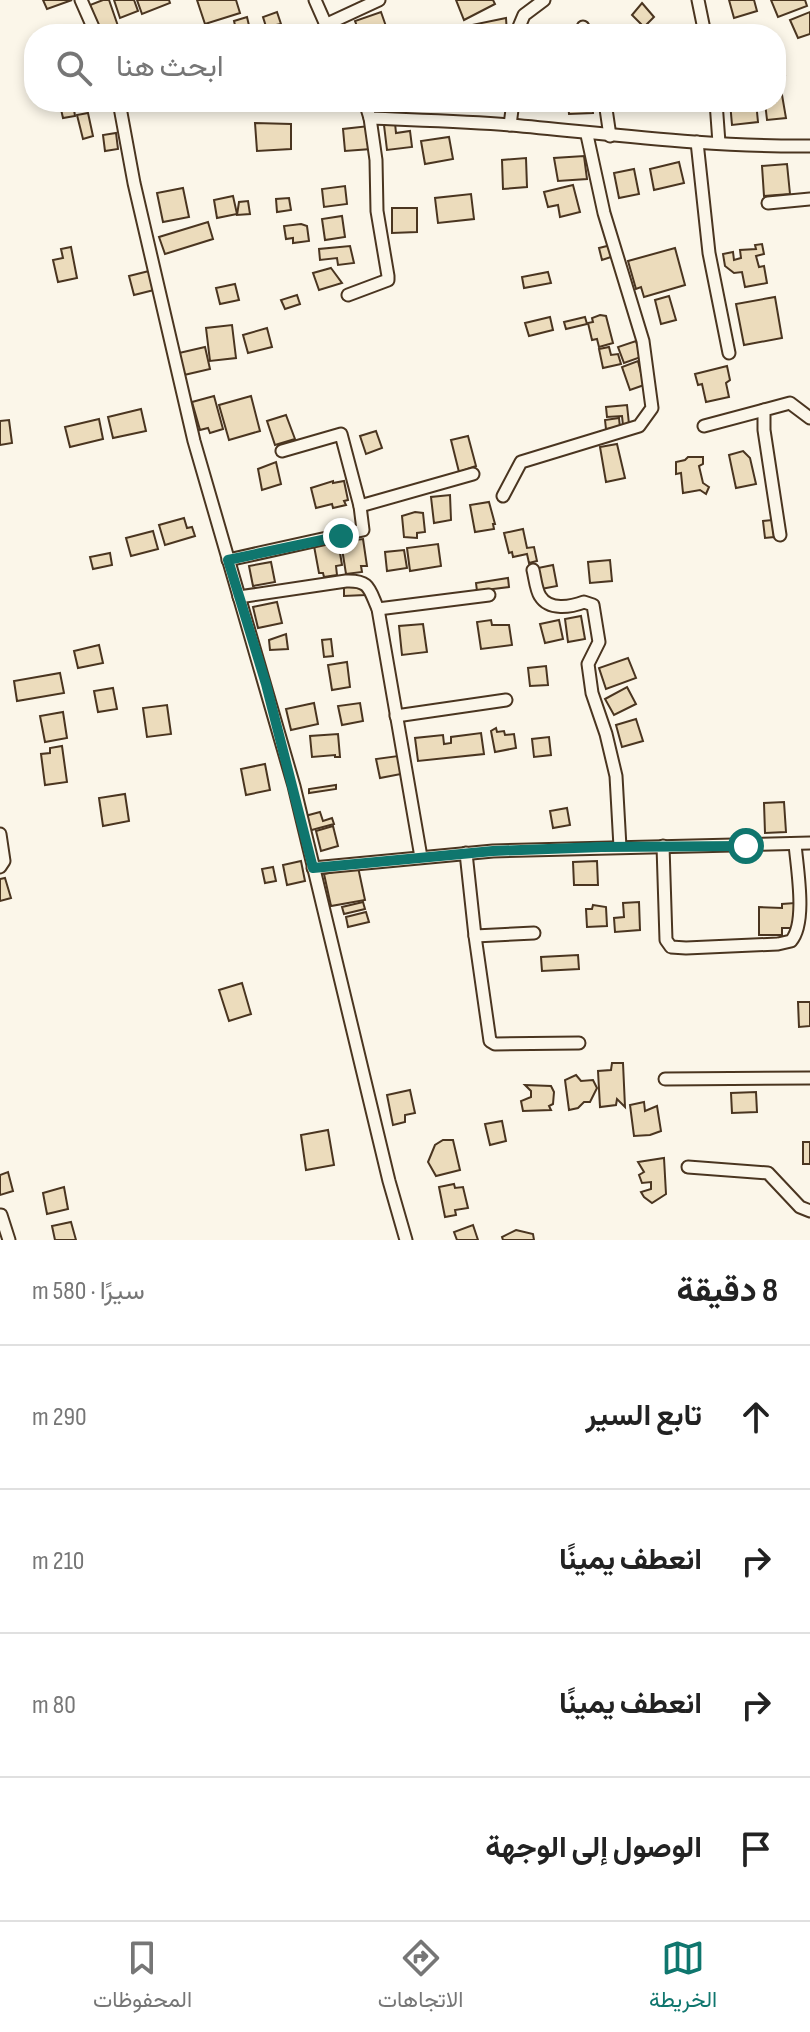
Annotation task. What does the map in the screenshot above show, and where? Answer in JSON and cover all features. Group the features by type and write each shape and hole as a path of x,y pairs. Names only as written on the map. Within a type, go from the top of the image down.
{"street":[{"path":"81,0 92,24"},
{"path":"315,0 325,24"},
{"path":"337,24 379,0"},
{"path":"520,24 524,15 544,0"},
{"path":"698,0 703,24"},
{"path":"121,112 134,183 194,441 266,684 385,1167 406,1240"},
{"path":"348,295 388,280 377,211 376,160 368,112"},
{"path":"510,125 512,112"},
{"path":"606,112 610,136"},
{"path":"717,112 719,143"},
{"path":"370,118 510,125 587,135 810,146"},
{"path":"503,496 521,462 639,426 652,408 643,341 604,213 587,135"},
{"path":"697,142 709,253 729,353"},
{"path":"768,203 810,199"},
{"path":"704,426 790,403 810,418"},
{"path":"764,410 764,430 780,535"},
{"path":"228,560 363,530 360,506 341,434 282,451"},
{"path":"360,506 473,474"},
{"path":"533,570 540,596 547,603 559,607 584,602 593,605 599,642 588,664 592,693 616,776 620,847"},
{"path":"239,597 360,580 368,585 378,609 421,857"},
{"path":"378,609 489,595"},
{"path":"396,716 506,700"},
{"path":"0,834 4,855 0,867"},
{"path":"313,868 466,853 810,843"},
{"path":"663,846 666,940 671,947 686,948 791,941 797,930 799,902 795,844"},
{"path":"466,853 490,1041 495,1044 579,1043"},
{"path":"475,936 534,933"},
{"path":"665,1079 810,1078"},
{"path":"688,1167 768,1173 800,1207 810,1211"},
{"path":"0,1215 9,1240"}],"building":[{"path":"43,0 72,0 47,9"},
{"path":"109,0 117,24 97,24 90,5"},
{"path":"114,0 134,0 138,11 120,18"},
{"path":"137,0 169,0 170,3 142,14"},
{"path":"197,0 236,0 240,13 205,24"},
{"path":"456,0 493,0 495,4 464,20"},
{"path":"729,0 754,0 757,11 734,18"},
{"path":"771,0 805,0 807,6 778,17"},
{"path":"642,3 654,17 647,24 641,24 632,15"},
{"path":"277,12 281,24 265,24 263,17"},
{"path":"381,12 385,24 356,24 355,21"},
{"path":"810,12 810,34 798,38 790,20"},
{"path":"247,17 249,24 235,24 234,21"},
{"path":"506,18 506,24 477,24"},
{"path":"62,112 74,112 75,116 63,118"},
{"path":"731,112 757,112 758,122 732,125"},
{"path":"766,112 785,112 786,118 767,120"},
{"path":"88,113 93,136 83,139 77,115"},
{"path":"255,123 291,124 291,149 257,151"},
{"path":"395,123 396,133 410,131 412,147 387,150 384,125"},
{"path":"369,126 371,149 345,151 343,129"},
{"path":"116,133 118,149 105,151 103,135"},
{"path":"449,137 453,159 425,164 421,141"},
{"path":"584,156 587,179 558,181 554,158"},
{"path":"526,158 527,187 503,189 502,160"},
{"path":"679,162 684,183 654,190 650,169"},
{"path":"787,164 790,194 764,196 762,166"},
{"path":"634,169 639,194 619,198 614,173"},
{"path":"573,185 580,212 560,217 558,205 548,207 544,192"},
{"path":"345,186 347,204 324,207 322,189"},
{"path":"183,188 189,217 163,222 157,193"},
{"path":"471,194 474,219 438,223 435,198"},
{"path":"233,196 237,214 217,218 214,200"},
{"path":"289,198 291,210 277,212 276,199"},
{"path":"248,201 250,214 237,215 239,202"},
{"path":"392,208 417,208 417,232 392,233"},
{"path":"342,216 345,237 325,240 322,219"},
{"path":"208,222 213,239 165,254 159,237"},
{"path":"284,226 307,226 309,241 293,243 293,238 286,239"},
{"path":"762,244 764,254 756,256 759,267 764,266 767,283 745,287 742,272 734,273 725,266 723,254 733,252 734,260 741,258 740,250 756,249 755,245"},
{"path":"611,245 614,256 602,260 599,248"},
{"path":"350,246 354,263 338,265 337,258 320,260 319,249"},
{"path":"71,247 77,278 58,282 53,260 63,258 61,249"},
{"path":"675,248 685,285 644,297 641,287 636,289 628,261"},
{"path":"331,268 342,283 319,290 313,273"},
{"path":"149,271 154,290 134,295 129,276"},
{"path":"548,272 551,283 524,288 522,277"},
{"path":"235,284 239,300 220,304 216,288"},
{"path":"297,295 300,304 285,309 281,300"},
{"path":"669,296 676,320 661,324 655,300"},
{"path":"775,297 782,338 744,345 736,304"},
{"path":"600,315 606,316 613,343 599,347 597,339 592,340 588,323"},
{"path":"550,317 553,330 529,336 525,323"},
{"path":"585,317 587,324 566,329 564,322"},
{"path":"232,325 236,358 210,361 206,328"},
{"path":"267,328 272,347 248,353 243,335"},
{"path":"636,341 641,357 624,363 618,347"},
{"path":"205,347 210,369 184,375 179,353"},
{"path":"609,347 611,355 618,354 621,364 603,368 599,349"},
{"path":"638,361 644,385 630,390 622,367"},
{"path":"727,366 729,397 706,402 702,384 698,385 695,374"},
{"path":"214,396 223,429 210,433 208,428 200,430 192,402"},
{"path":"251,396 260,431 229,440 219,405"},
{"path":"627,405 629,424 623,425 622,416 607,417 606,407"},
{"path":"141,409 146,431 113,438 108,417"},
{"path":"286,415 295,439 275,445 267,421"},
{"path":"619,418 620,428 606,429 605,420"},
{"path":"99,419 103,439 70,447 65,427"},
{"path":"9,420 12,443 0,445 0,421"},
{"path":"376,431 382,448 366,454 360,436"},
{"path":"468,436 476,466 459,472 451,440"},
{"path":"617,444 625,478 606,482 600,447"},
{"path":"743,451 750,458 756,484 736,488 729,455"},
{"path":"688,457 703,457 703,464 699,466 703,483 709,487 706,494 700,490 683,493 681,473 676,474 676,462"},
{"path":"276,462 281,484 262,490 258,469"},
{"path":"344,481 348,500 344,501 346,505 316,508 311,488"},
{"path":"450,495 451,520 434,523 431,497"},
{"path":"489,502 494,529 475,532 470,505"},
{"path":"423,513 425,532 417,533 417,538 404,537 402,516"},
{"path":"184,518 187,528 192,527 195,536 165,545 159,525"},
{"path":"772,520 774,537 765,538 763,521"},
{"path":"523,529 527,548 534,547 537,561 529,563 527,554 513,557 512,552 509,553 504,533"},
{"path":"153,531 158,549 131,556 126,538"},
{"path":"363,539 367,566 361,566 362,572 346,574 341,542"},
{"path":"338,541 342,565 336,566 337,575 324,577 323,573 319,573 314,546"},
{"path":"438,544 441,566 410,571 407,548"},
{"path":"404,550 407,568 387,571 385,552"},
{"path":"110,553 112,565 93,569 90,557"},
{"path":"610,560 612,581 590,583 588,562"},
{"path":"271,562 275,582 253,586 249,566"},
{"path":"553,565 557,586 541,589 538,568"},
{"path":"508,578 509,587 477,591 476,583"},
{"path":"365,586 365,595 344,596 344,587"},
{"path":"277,602 282,623 258,628 253,607"},
{"path":"581,616 585,639 568,642 565,619"},
{"path":"491,620 492,625 509,625 512,645 481,649 477,622"},
{"path":"559,620 563,639 545,643 540,624"},
{"path":"423,624 427,652 402,655 399,626"},
{"path":"286,634 288,649 270,650 269,640"},
{"path":"331,639 333,656 324,657 322,640"},
{"path":"99,645 103,663 78,668 74,651"},
{"path":"628,658 636,678 606,689 599,668"},
{"path":"347,662 350,687 332,690 328,665"},
{"path":"546,666 548,685 530,686 528,668"},
{"path":"60,673 64,693 17,701 14,681"},
{"path":"627,687 636,704 614,715 605,699"},
{"path":"113,688 117,709 98,712 94,691"},
{"path":"314,703 318,724 291,730 286,709"},
{"path":"360,703 363,721 342,725 338,706"},
{"path":"167,705 171,734 147,737 143,708"},
{"path":"63,712 67,738 45,742 40,716"},
{"path":"636,719 643,741 622,747 616,725"},
{"path":"496,728 497,732 504,731 505,735 514,734 516,748 495,752 491,731"},
{"path":"481,733 484,754 418,761 415,738 443,735 444,744 451,743 451,737"},
{"path":"338,734 340,757 312,757 310,736"},
{"path":"549,737 551,755 534,757 532,739"},
{"path":"62,746 67,782 45,785 41,754 50,753 50,748"},
{"path":"398,756 401,774 380,778 376,759"},
{"path":"265,764 270,790 246,795 241,769"},
{"path":"336,785 336,789 309,793 309,789"},
{"path":"125,794 129,821 103,826 99,798"},
{"path":"784,802 786,832 765,833 764,803"},
{"path":"567,808 570,825 553,828 550,811"},
{"path":"320,812 323,821 332,818 334,824 308,831 305,816"},
{"path":"333,826 338,846 321,851 316,831"},
{"path":"301,861 305,881 287,885 283,865"},
{"path":"597,861 598,885 574,885 573,862"},
{"path":"273,867 276,881 265,883 262,869"},
{"path":"358,867 365,900 331,906 324,874"},
{"path":"5,878 11,898 0,901 0,879"},
{"path":"363,902 365,909 344,914 342,907"},
{"path":"639,902 640,930 615,932 614,918 624,917 623,903"},
{"path":"795,903 793,928 782,928 782,935 759,935 759,907 782,908 782,904"},
{"path":"593,905 606,907 607,926 587,927 586,909 592,909"},
{"path":"366,912 369,922 348,927 346,917"},
{"path":"578,955 579,969 542,971 541,957"},
{"path":"242,983 251,1014 229,1021 219,990"},
{"path":"798,1002 810,1002 810,1026 799,1027"},
{"path":"612,1063 623,1063 625,1107 617,1099 616,1105 600,1107 598,1071 611,1070"},
{"path":"576,1075 581,1081 593,1080 597,1088 590,1102 569,1110 565,1080"},
{"path":"525,1085 551,1086 554,1092 553,1104 549,1106 551,1110 523,1111 521,1101 531,1097 531,1091"},
{"path":"410,1090 415,1113 405,1115 405,1122 393,1125 387,1095"},
{"path":"756,1092 757,1112 732,1113 731,1093"},
{"path":"644,1102 645,1111 657,1106 661,1131 634,1136 630,1105"},
{"path":"502,1121 506,1141 490,1145 485,1124"},
{"path":"328,1130 334,1165 306,1170 301,1135"},
{"path":"443,1140 453,1140 460,1170 436,1176 428,1162 435,1145"},
{"path":"803,1142 810,1142 810,1164 803,1164"},
{"path":"664,1158 666,1194 652,1203 641,1192 651,1189 651,1182 642,1183 639,1175 644,1172 638,1162"},
{"path":"8,1172 13,1191 0,1195 0,1175"},
{"path":"454,1184 455,1188 463,1187 468,1208 455,1210 456,1215 445,1217 439,1187"},
{"path":"64,1187 68,1209 47,1214 43,1193"},
{"path":"71,1222 76,1240 55,1240 52,1226"},
{"path":"473,1225 478,1240 457,1240 454,1232"},
{"path":"516,1230 533,1234 534,1240 503,1240 502,1237"}],"route":[{"path":"341,536 228,560 266,684 313,868 493,851 746,846"}]}
